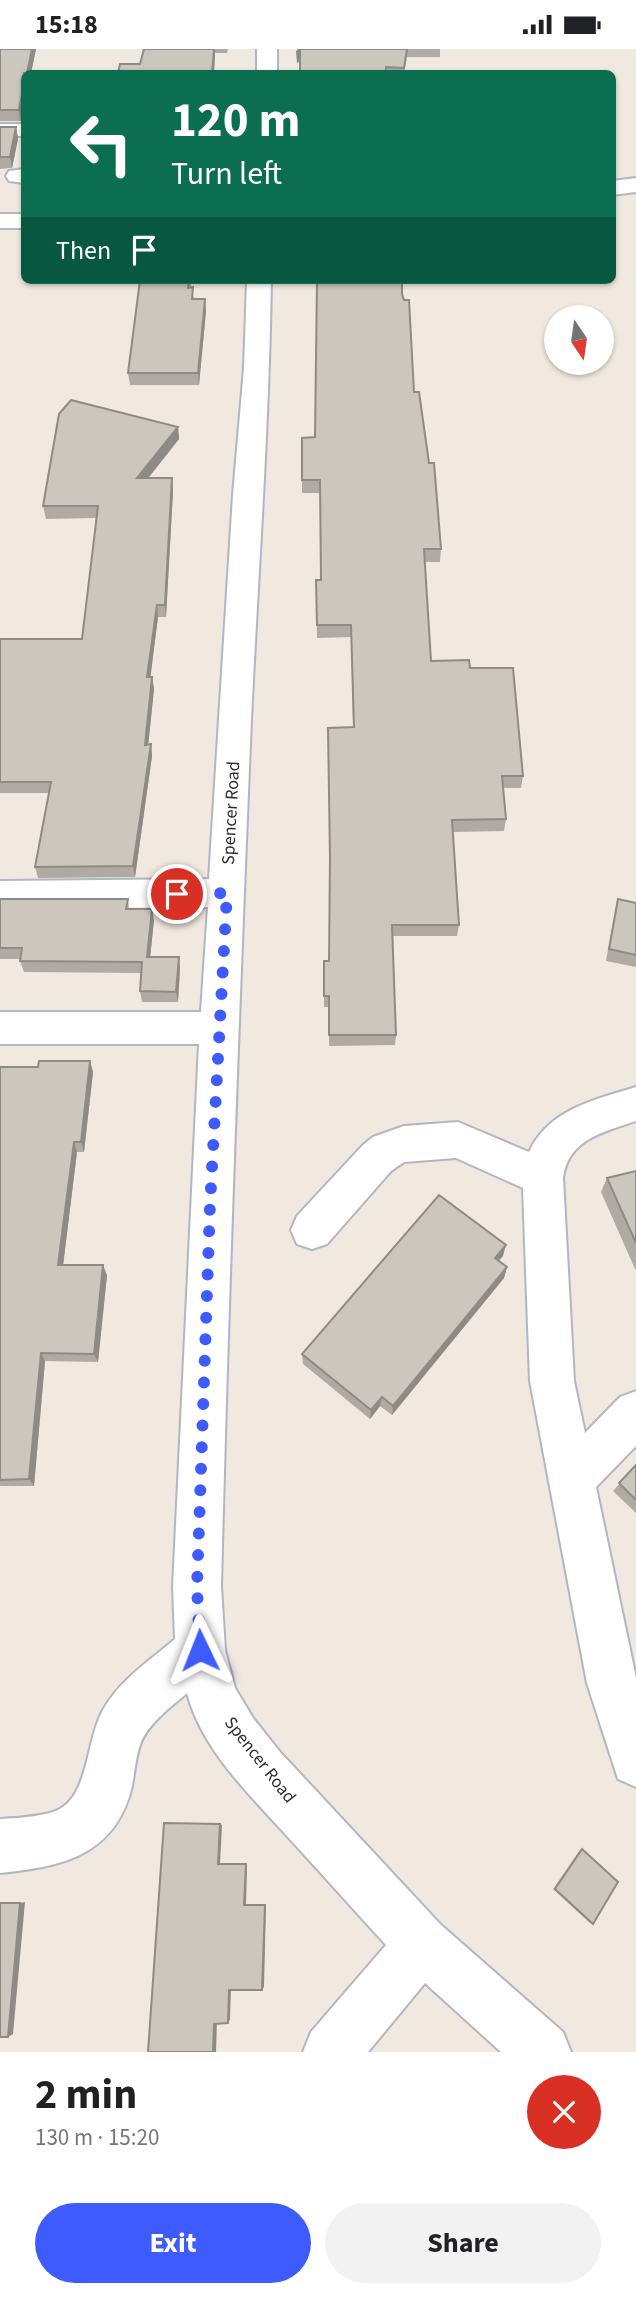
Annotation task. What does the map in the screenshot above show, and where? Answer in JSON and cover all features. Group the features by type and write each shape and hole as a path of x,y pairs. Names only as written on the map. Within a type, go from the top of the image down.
{"street":[{"path":"267,49 267,70"},
{"path":"0,130 21,130"},
{"path":"616,188 636,185"},
{"path":"616,202 636,203"},
{"path":"0,221 21,221"},
{"name":"Spencer Road","path":"259,284 257,368 247,495 210,1205 197,1587 200,1650 213,1698 235,1735 262,1770 422,1944 543,2052"},
{"path":"0,895 227,893"},
{"path":"0,1028 219,1028"},
{"path":"636,1104 591,1119 564,1135 547,1155 543,1178 552,1381 616,1701 636,1761"},
{"path":"312,1230 377,1159 387,1150 404,1144 458,1140 543,1178"},
{"path":"571,1480 636,1413"},
{"path":"0,1846 43,1842 79,1829 97,1814 105,1796 118,1731 136,1706 200,1650"},
{"path":"331,2052 422,1944"}],"building":[{"path":"0,49 32,49 28,70 21,70 19,110 0,110"},
{"path":"144,49 214,49 212,70 119,70 120,64 140,64"},
{"path":"300,49 407,49 404,68 300,70"},
{"path":"0,127 16,127 10,157 0,157"},
{"path":"139,284 188,284 188,288 193,287 192,299 205,299 198,373 128,373"},
{"path":"317,284 402,284 404,300 409,300 414,392 419,392 429,463 434,463 441,549 424,549 431,661 469,660 470,668 513,668 523,776 502,776 506,819 452,820 459,925 392,925 396,1035 329,1035 329,996 324,996 324,961 329,961 328,728 354,727 351,625 317,625 316,580 321,580 320,480 302,480 302,438 315,437"},
{"path":"71,400 178,427 137,478 172,478 165,605 157,605 147,677 152,677 145,745 151,744 133,866 35,867 51,782 0,782 0,639 82,639 98,506 43,506 59,414"},
{"path":"0,899 128,899 126,909 152,909 147,957 179,957 176,992 140,991 142,962 20,961 22,948 0,948"},
{"path":"618,899 636,903 636,955 609,949"},
{"path":"39,1061 90,1061 81,1142 74,1142 58,1265 103,1265 94,1354 41,1353 29,1479 0,1480 0,1067 38,1067"},
{"path":"636,1171 636,1243 607,1178"},
{"path":"439,1195 506,1245 495,1258 507,1267 393,1406 382,1397 371,1410 302,1354"},
{"path":"636,1465 636,1500 619,1483"},
{"path":"164,1823 220,1824 218,1864 246,1864 244,1905 265,1905 262,1990 229,1990 228,2023 214,2024 213,2052 148,2052"},
{"path":"582,1849 618,1882 593,1924 555,1889"},
{"path":"0,1903 20,1903 8,2037 0,2037"}],"route":[{"path":"177,894 227,893 210,1205 197,1587 200,1650"}]}
